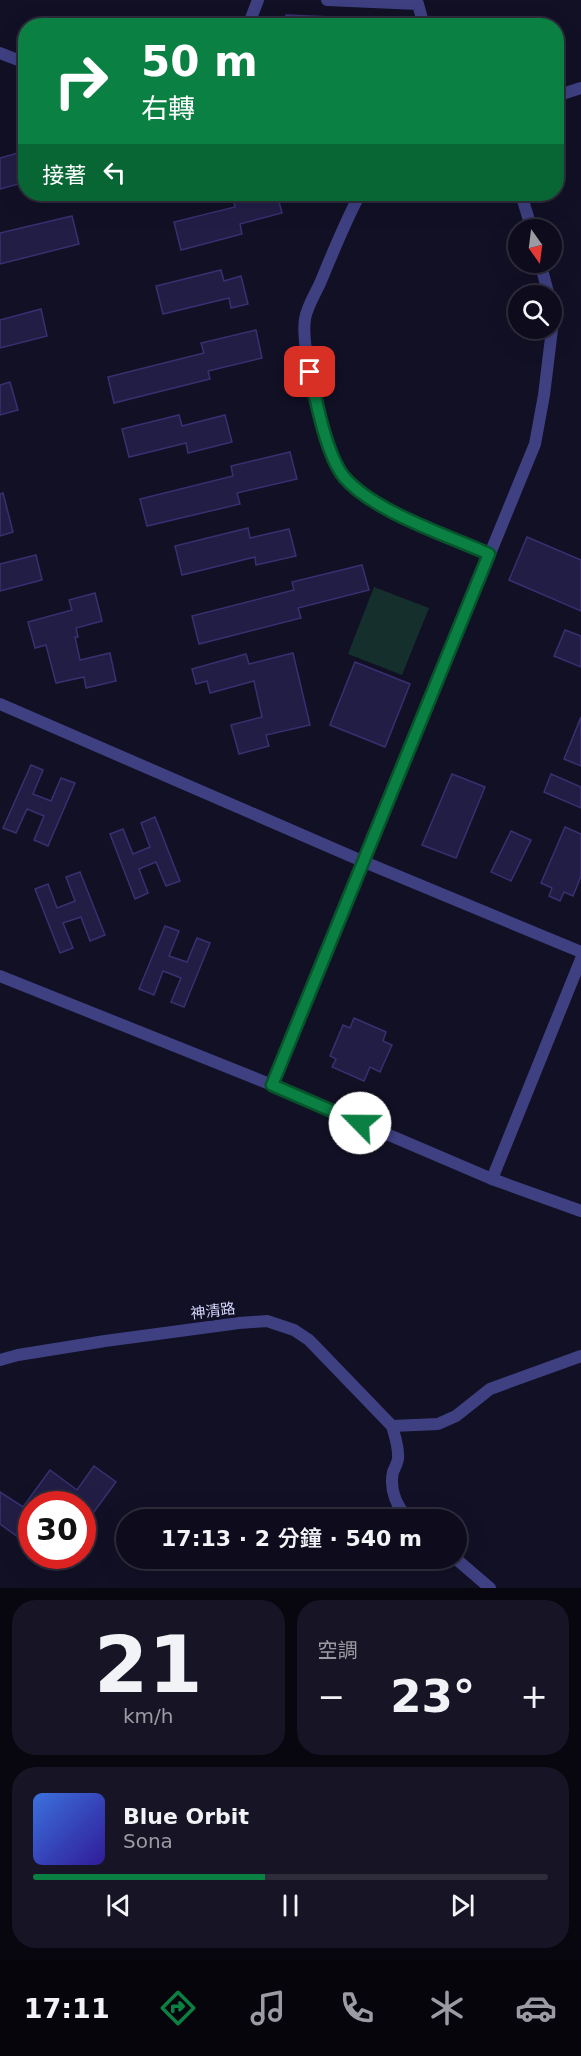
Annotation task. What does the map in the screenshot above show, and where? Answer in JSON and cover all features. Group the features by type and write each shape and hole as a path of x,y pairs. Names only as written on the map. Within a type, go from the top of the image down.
{"street":[{"path":"251,18 258,0"},
{"path":"327,0 418,4 422,18"},
{"path":"0,53 18,60"},
{"path":"564,93 581,88"},
{"path":"357,201 305,317 305,346 310,372 321,422 332,453 344,476 380,505 489,554"},
{"path":"523,201 529,219"},
{"path":"272,1085 537,435 550,339"},
{"path":"0,704 362,861 581,952"},
{"path":"492,1179 581,959"},
{"path":"0,976 272,1085 492,1179 581,1210"},
{"name":"神清路","path":"0,1360 18,1355 116,1340 267,1321 294,1330 309,1340 392,1426"},
{"path":"400,1509 393,1494 392,1485 398,1462 398,1445 392,1426 438,1424 456,1416 490,1389 581,1356"},
{"path":"467,1568 490,1588"}],"green space":[{"path":"374,587 429,608 402,675 348,654"}],"building":[{"path":"286,15 355,18 285,18"},
{"path":"18,153 18,184 0,189 0,158"},
{"path":"234,201 279,201 282,213 240,224 242,234 181,250 174,222 235,207"},
{"path":"72,216 79,244 0,264 0,233"},
{"path":"221,270 224,281 241,276 248,304 231,308 229,298 163,314 156,286"},
{"path":"41,309 47,336 0,348 0,320"},
{"path":"256,330 262,358 208,371 210,379 114,403 108,377 204,353 201,343"},
{"path":"10,382 18,410 0,415 0,385"},
{"path":"179,415 182,426 225,415 232,442 188,453 186,443 129,457 122,429"},
{"path":"290,452 297,479 237,493 240,504 147,526 140,499 233,476 231,466"},
{"path":"3,493 13,532 0,536 0,494"},
{"path":"248,528 250,538 289,529 296,556 256,565 255,557 182,575 175,546"},
{"path":"527,537 581,560 581,611 509,580"},
{"path":"36,555 42,580 0,591 0,564"},
{"path":"362,565 369,590 298,608 301,618 199,644 192,616 294,590 292,582"},
{"path":"95,593 102,621 76,628 78,637 75,637 80,660 110,653 116,681 86,688 84,677 56,683 46,645 35,648 28,622 72,610 69,600"},
{"path":"565,630 581,636 581,667 554,656"},
{"path":"293,653 310,725 266,735 269,746 239,754 231,725 262,717 254,681 210,693 207,681 196,684 192,669 246,654 249,664"},
{"path":"355,662 410,684 385,747 330,725"},
{"path":"581,717 581,766 564,759"},
{"path":"31,765 43,770 33,794 51,801 61,778 75,783 48,846 34,840 44,816 27,809 16,833 3,828"},
{"path":"452,774 485,787 456,858 422,845"},
{"path":"551,774 581,787 581,808 544,792"},
{"path":"155,817 180,881 166,886 156,862 139,869 148,893 135,899 110,834 123,829 133,854 150,847 141,823"},
{"path":"565,827 581,834 581,876 573,896 564,892 560,901 549,896 552,888 541,883"},
{"path":"511,831 531,840 511,881 491,872"},
{"path":"80,872 105,935 90,941 81,917 63,923 73,948 60,953 35,889 48,884 57,908 75,901 66,877"},
{"path":"165,926 179,931 169,956 187,962 197,938 210,943 184,1007 171,1002 181,978 163,971 154,995 139,989"},
{"path":"354,1018 386,1032 383,1041 392,1045 380,1072 370,1067 364,1081 332,1067 336,1059 330,1056 343,1025 350,1028"},
{"path":"94,1466 116,1482 96,1509 96,1491 35,1491 50,1470 77,1490"},
{"path":"0,1492 18,1504 18,1537 0,1524"}],"route":[{"path":"310,372 321,422 332,453 344,476 380,505 489,554 272,1085 360,1123"}]}
